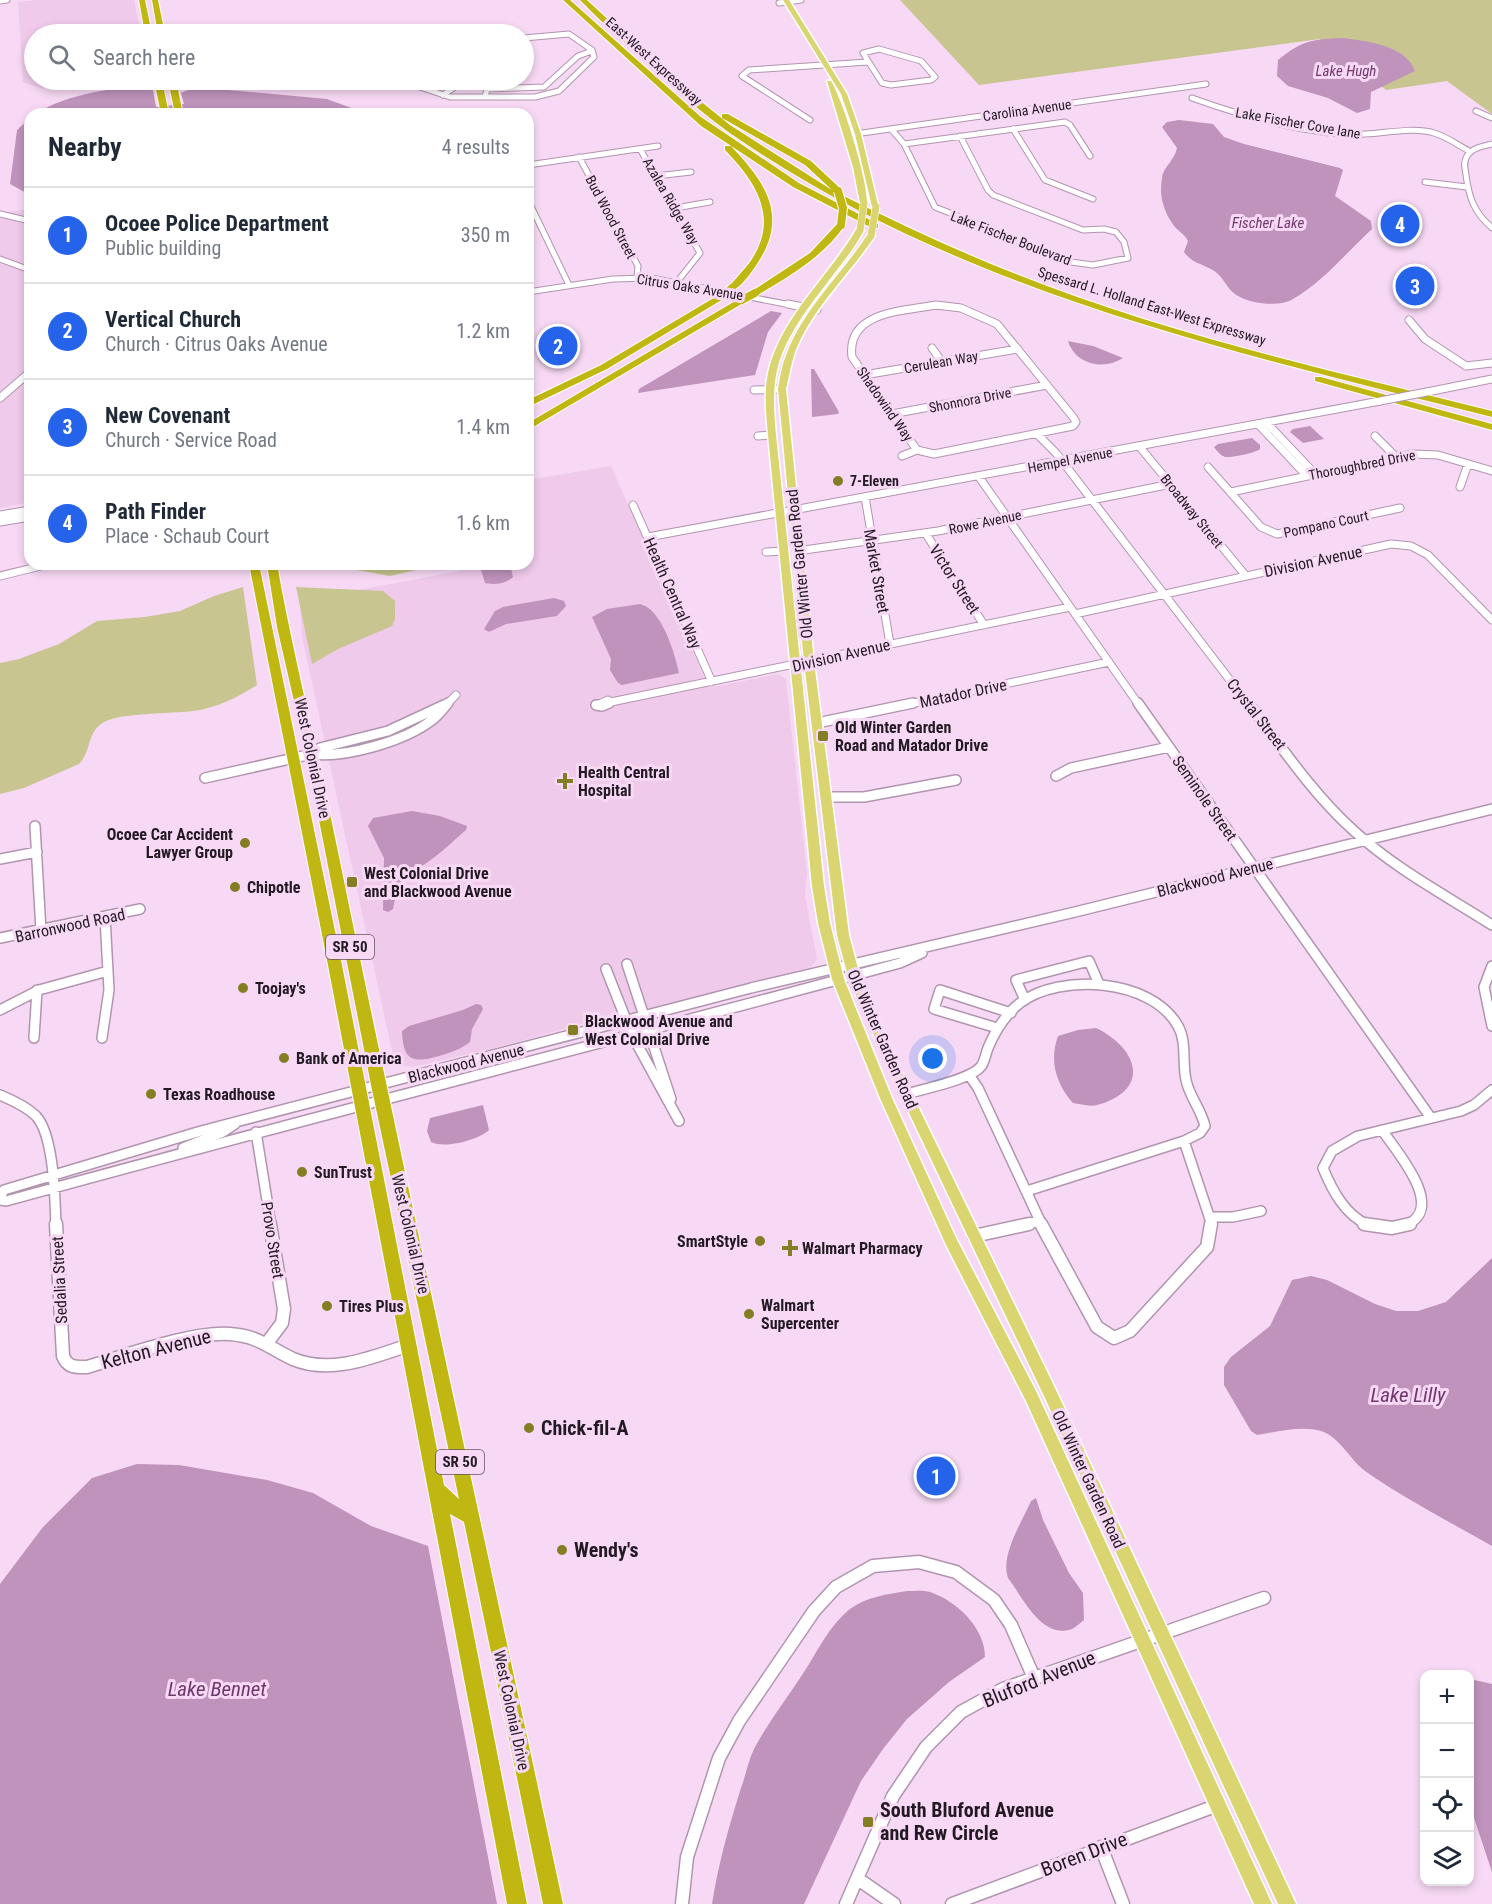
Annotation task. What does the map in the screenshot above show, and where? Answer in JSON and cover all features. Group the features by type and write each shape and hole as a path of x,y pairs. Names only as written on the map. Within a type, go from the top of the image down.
{"highway":[{"path":"142,0 147,22 150,24"},
{"path":"155,0 160,24"},
{"name":"East-West Expressway","path":"583,0 673,81"},
{"name":"East-West Expressway","path":"563,2 598,29 697,118"},
{"path":"534,423 756,293 817,254 842,225 843,208 838,191 808,163 708,106 673,81"},
{"name":"Spessard L. Holland East-West Expressway","path":"673,81 702,108 748,142 803,177 884,221 989,267 1067,297 1179,332 1492,414"},
{"path":"160,90 164,108"},
{"path":"174,90 178,108"},
{"path":"534,401 604,366 722,296 753,266 763,249 768,233 768,203 754,175 697,118"},
{"name":"Spessard L. Holland East-West Expressway","path":"697,118 796,185 832,205 922,248 1005,282 1066,305 1212,350 1492,426"},
{"path":"534,417 564,404"},
{"name":"West Colonial Drive","path":"255,570 517,1904"},
{"name":"West Colonial Drive","path":"273,570 285,642 312,754 380,1093 553,1904"},
{"path":"436,1490 458,1510 471,1516"}],"main road":[{"name":"Old Winter Garden Road","path":"782,1 828,66 844,94 858,134 876,207 871,236 860,255 817,310 793,346 782,389 797,551 817,723 843,935 852,970 906,1094 1162,1634 1287,1904"},
{"name":"Old Winter Garden Road","path":"782,1 835,93 862,184 864,203 860,230 853,244 806,308 782,346 774,366 770,389 772,435 818,886 837,974 886,1098 952,1243 1031,1396 1263,1904"},
{"path":"952,1243 974,1236"}],"street":[{"path":"0,1 7,0"},
{"path":"782,1 801,0"},
{"path":"428,90 469,100 485,97 515,100 549,95 559,91 594,57 592,51 569,34 534,37"},
{"path":"887,50 921,61 935,77 931,80 886,85 880,81 868,62 863,55 865,52 887,50"},
{"path":"534,88 542,88 578,56 592,51"},
{"path":"810,120 742,76 749,70 868,62"},
{"path":"557,76 573,78"},
{"name":"Carolina Avenue","path":"848,135 1206,84"},
{"path":"443,95 450,90"},
{"path":"485,97 487,90"},
{"name":"Lake Fischer Cove lane","path":"1192,98 1263,119 1348,135 1371,136 1427,131 1440,134 1471,152"},
{"path":"1476,111 1492,118"},
{"path":"904,144 1065,122 1070,125 1090,156"},
{"path":"1013,129 1045,180 1094,199"},
{"name":"Lake Fischer Boulevard","path":"892,130 904,144 932,203 942,211 1071,262 1093,265 1128,258 1125,242 1116,232 1104,229 1083,230 993,195 988,190 960,136"},
{"path":"1492,144 1471,152 1465,162 1467,197 1475,213 1492,228"},
{"path":"534,164 658,146"},
{"name":"Azalea Ridge Way","path":"640,148 700,253 677,282"},
{"name":"Bud Wood Street","path":"579,157 638,266 637,277"},
{"path":"656,176 691,172"},
{"path":"1425,182 1467,187"},
{"path":"675,208 710,202"},
{"path":"534,212 569,285"},
{"path":"0,214 24,220"},
{"path":"0,259 24,268"},
{"name":"Citrus Oaks Avenue","path":"534,291 637,277 677,282 817,310"},
{"name":"Shadowind Way","path":"936,305 960,308 988,320 1002,330 1018,349 1076,422 1067,428 1045,433 934,454 917,450 864,375 850,351 862,324 875,316 936,305"},
{"path":"1409,320 1411,325 1427,339 1466,366 1492,363"},
{"path":"932,348 942,362"},
{"name":"Cerulean Way","path":"864,375 1018,349"},
{"path":"0,398 24,377"},
{"name":"Hempel Avenue","path":"648,537 979,477 1492,379"},
{"name":"Shonnora Drive","path":"892,414 1047,385"},
{"path":"754,390 782,389"},
{"path":"1266,422 1315,474"},
{"path":"1258,424 1306,475"},
{"path":"1045,433 1054,445 1056,453"},
{"path":"1037,434 1062,461"},
{"path":"758,436 772,435"},
{"path":"1375,436 1396,457"},
{"name":"Broadway Street","path":"1139,446 1246,576"},
{"path":"902,456 917,450"},
{"name":"Thoroughbred Drive","path":"1231,492 1306,475 1425,453 1492,471"},
{"name":"Crystal Street","path":"1062,461 1317,793 1365,841 1399,866 1492,925"},
{"path":"1460,488 1468,464"},
{"name":"Pompano Court","path":"1208,467 1261,527 1276,534 1400,508"},
{"name":"Seminole Street","path":"979,477 1431,1118"},
{"name":"Rowe Avenue","path":"797,551 873,543 926,534 1171,484"},
{"name":"Market Street","path":"865,497 890,644"},
{"name":"Health Central Way","path":"633,505 712,682"},
{"path":"0,515 24,511"},
{"path":"0,522 24,518"},
{"name":"Victor Street","path":"926,534 984,625"},
{"name":"Division Avenue","path":"598,705 984,625 1163,593 1391,544 1411,545 1428,555 1492,620"},
{"path":"766,552 784,551"},
{"path":"0,576 24,570"},
{"name":"Matador Drive","path":"817,723 1108,662"},
{"path":"205,778 312,754 322,758 395,739 434,719 444,705 456,695"},
{"path":"1056,776 1071,768 1169,747"},
{"path":"826,797 864,797 956,780"},
{"name":"Blackwood Avenue","path":"837,974 644,1017 360,1098 256,1132 6,1201 0,1199 4,1190 52,1174 237,1123 360,1098 649,1031 837,974 900,963 938,946 1492,809"},
{"path":"35,826 41,931"},
{"path":"0,859 37,852"},
{"name":"Barronwood Road","path":"0,938 140,909"},
{"path":"102,1038 109,990 105,917"},
{"path":"1025,1000 1016,980 1089,961 1100,984"},
{"path":"606,969 632,1035 679,1121 627,964"},
{"path":"1492,966 1484,987 1492,1026"},
{"path":"0,1010 37,990 58,982 108,971"},
{"path":"906,1094 969,1075 982,1066 988,1043 997,1028 1025,1000 1046,991 1100,984 1129,989 1151,999 1174,1020 1180,1030 1186,1085 1204,1117 1205,1126 1200,1133 1184,1141 1027,1191"},
{"path":"34,1038 37,990"},
{"path":"997,1028 934,1009 940,990 1011,1013"},
{"path":"969,1075 978,1088 1040,1221 1097,1327 1114,1338 1130,1331 1207,1247 1212,1227 1184,1141"},
{"path":"1382,1130 1414,1180 1422,1200 1419,1213 1410,1223 1401,1228 1382,1230 1363,1223 1348,1211 1329,1182 1323,1168 1329,1152 1348,1139 1382,1130 1462,1111 1492,1090"},
{"name":"Sedalia Street","path":"0,1095 14,1101 37,1117 48,1143 54,1188 63,1356 66,1363 74,1367"},
{"path":"171,1155 194,1141 225,1133 237,1123"},
{"name":"Provo Street","path":"256,1132 284,1309 282,1323 267,1343"},
{"path":"1209,1217 1233,1217 1261,1211"},
{"path":"974,1236 1040,1221"},
{"name":"Kelton Avenue","path":"74,1367 87,1367 206,1334 225,1332 267,1343 296,1360 317,1365 342,1364 409,1345"},
{"path":"682,1904 687,1857 719,1758 739,1721 814,1611 836,1587 873,1566 920,1562 956,1572 994,1600 1011,1625 1034,1678"},
{"name":"Bluford Avenue","path":"846,1904 893,1796 926,1747 961,1712 1003,1689 1264,1598"},
{"name":"Boren Drive","path":"952,1904 1218,1805"},
{"path":"1101,1847 1123,1904"},
{"path":"858,1879 894,1904"}],"shaded area":[{"path":"134,0 139,24 24,24 24,82 18,2"},
{"path":"900,0 1492,0 1492,114 1447,81 1386,90 1320,39 979,85"},
{"path":"24,210 24,503 0,508 0,213"},
{"name":"Health Central Hospital","path":"611,466 709,688 778,674 786,679 807,873 805,896 817,959 811,967 619,1018 617,1014 499,1047 413,1067 402,1066 394,1060 302,637 300,601 459,570 534,570 534,479"},
{"path":"357,570 416,570 390,576"},
{"path":"243,587 257,685 227,701 202,710 131,715 109,720 101,724 93,733 86,754 79,764 24,788 0,794 0,663 19,659 59,644 97,621 180,611 214,596"},
{"path":"296,587 383,591 395,601 395,619 392,626 338,649 312,664"}],"water":[{"name":"Lake Hugh","path":"1342,38 1373,43 1394,50 1410,62 1415,71 1371,92 1370,109 1357,113 1328,98 1288,86 1277,76 1278,60 1293,49 1315,40"},
{"path":"107,90 153,90 156,107 184,104 181,93 188,90 229,90 327,99 352,108 46,108 77,96"},
{"name":"Fischer Lake","path":"1179,120 1213,124 1224,137 1244,144 1340,168 1343,170 1335,196 1371,221 1372,229 1325,275 1293,299 1266,304 1236,295 1218,274 1192,260 1184,252 1188,241 1169,218 1164,207 1161,196 1163,174 1177,148 1162,127 1167,122"},
{"path":"24,124 24,192 10,184 17,130"},
{"path":"771,311 782,313 768,332 755,375 638,393 639,389"},
{"path":"1068,341 1093,346 1123,358 1107,364 1091,363 1077,355"},
{"path":"811,369 814,369 839,412 838,414 812,417"},
{"path":"1310,426 1324,439 1303,443 1290,432 1293,429"},
{"path":"1252,438 1260,445 1260,449 1248,454 1225,457 1214,447 1218,444"},
{"path":"481,570 511,570 513,577 507,581 485,583"},
{"path":"554,598 564,601 566,606 557,616 506,624 489,632 484,629 495,611 503,607"},
{"path":"640,604 655,614 661,623 671,644 679,673 622,685 618,683 610,670 611,659 592,617 607,609"},
{"path":"412,811 440,816 467,826 466,830 447,847 404,881 393,909 388,912 383,910 384,858 368,826 373,818"},
{"path":"476,1004 481,1005 483,1009 472,1029 470,1042 443,1055 422,1060 407,1054 402,1031 409,1026"},
{"path":"1096,1028 1122,1046 1133,1068 1132,1079 1126,1089 1114,1098 1094,1106 1073,1103 1058,1080 1054,1063 1055,1045 1058,1036"},
{"path":"483,1105 489,1130 484,1134 453,1144 431,1142 427,1131 430,1118"},
{"name":"Lake Lilly","path":"1492,1258 1492,1546 1412,1501 1365,1471 1328,1434 1314,1429 1257,1435 1251,1431 1224,1385 1224,1367 1231,1357 1270,1326 1292,1280 1311,1276 1327,1280 1375,1304 1396,1311 1418,1311 1446,1302"},
{"name":"Lake Bennet","path":"137,1464 179,1465 267,1480 313,1493 371,1526 428,1546 497,1904 0,1904 0,1584 43,1527 92,1478"},
{"path":"1036,1498 1043,1520 1069,1573 1083,1593 1084,1620 1069,1630 1059,1631 1041,1621 1008,1578 1006,1569 1009,1549 1031,1501"},
{"path":"907,1591 930,1592 959,1609 975,1626 984,1646 985,1657 949,1682 907,1719 883,1749 861,1781 804,1904 712,1904 728,1831 752,1754 765,1729 825,1638 850,1609 870,1599"},
{"path":"1474,1680 1492,1684 1492,1872 1474,1818"}],"place":[{"name":"Path Finder","path":"1400,224"},
{"name":"New Covenant","path":"1415,286"},
{"name":"Vertical Church","path":"558,346"},
{"name":"7-Eleven","path":"838,481"},
{"name":"Old Winter Garden Road and Matador Drive","path":"823,736"},
{"name":"Health Central Hospital","path":"565,781"},
{"name":"Ocoee Car Accident Lawyer Group","path":"245,843"},
{"name":"West Colonial Drive and Blackwood Avenue","path":"352,882"},
{"name":"Chipotle","path":"235,887"},
{"name":"Toojay's","path":"243,988"},
{"name":"Blackwood Avenue and West Colonial Drive","path":"573,1030"},
{"name":"Bank of America","path":"284,1058"},
{"name":"Texas Roadhouse","path":"151,1094"},
{"name":"SunTrust","path":"302,1172"},
{"name":"SmartStyle","path":"760,1241"},
{"name":"Walmart Pharmacy","path":"790,1248"},
{"name":"Tires Plus","path":"327,1306"},
{"name":"Walmart Supercenter","path":"749,1314"},
{"name":"Chick-fil-A","path":"529,1428"},
{"name":"Ocoee Police Department","path":"936,1476"},
{"name":"Wendy's","path":"562,1550"},
{"name":"South Bluford Avenue and Rew Circle","path":"868,1822"}]}
